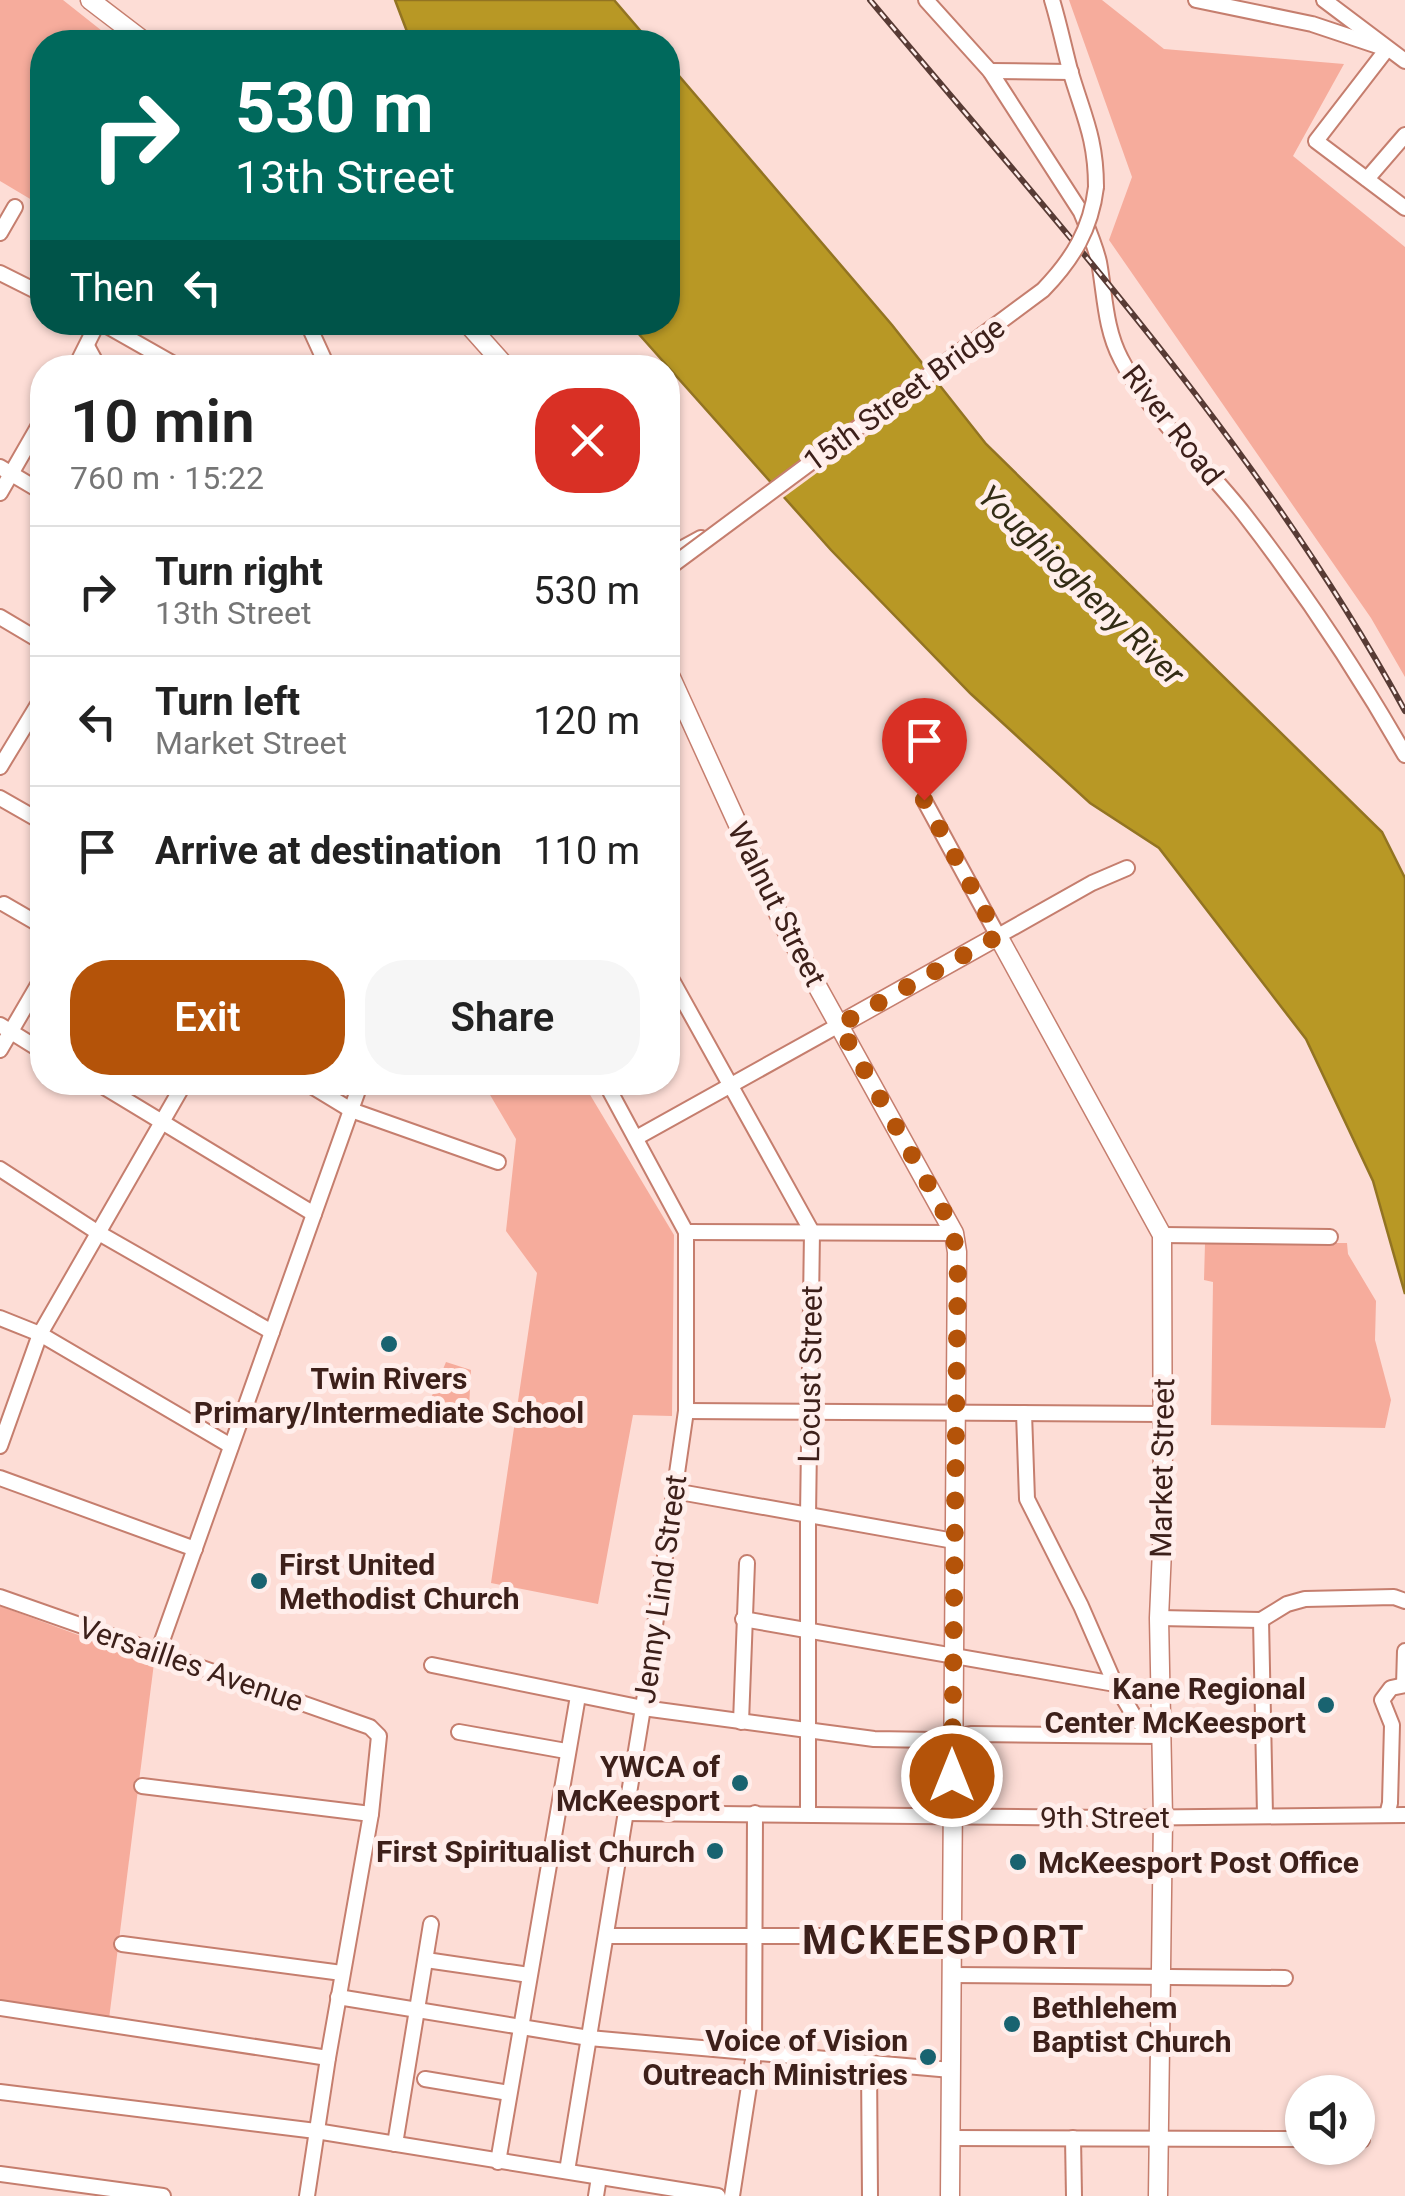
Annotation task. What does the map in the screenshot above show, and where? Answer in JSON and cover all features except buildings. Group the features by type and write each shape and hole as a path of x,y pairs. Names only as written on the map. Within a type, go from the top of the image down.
{"main road":[{"path":"90,0 129,30"},
{"path":"478,335 495,355"},
{"name":"Walnut Street","path":"680,697 778,913 954,1233 958,1252 950,2196"},
{"path":"839,1025 998,936"},
{"name":"Market Street","path":"998,936 1162,1235 1163,1528 1158,1618 1163,1818 1158,2196"}],"street":[{"name":"River Road","path":"926,0 990,71 1086,224 1099,264 1102,297 1118,355 1135,383 1243,514 1320,617 1405,755"},
{"name":"15th Street Bridge","path":"680,556 1043,290 1075,252 1087,228 1096,187 1096,158 1091,127 1070,72 1052,0"},
{"path":"1196,0 1312,24 1387,50"},
{"path":"1324,0 1405,61"},
{"path":"1387,50 1316,141 1405,208"},
{"path":"990,71 1070,72"},
{"path":"1367,179 1405,135"},
{"path":"0,233 15,207"},
{"path":"0,273 30,288"},
{"path":"82,355 92,335"},
{"path":"124,335 160,355"},
{"path":"87,346 92,355"},
{"path":"0,493 5,470 30,436"},
{"path":"5,470 30,485"},
{"path":"0,616 30,635"},
{"path":"0,766 30,717"},
{"path":"0,798 30,815"},
{"name":"Market Street","path":"924,800 998,936"},
{"path":"998,936 1127,868"},
{"path":"4,904 30,919"},
{"path":"0,1050 6,1029 30,995"},
{"path":"680,996 812,1232"},
{"path":"636,1138 839,1025"},
{"path":"6,1029 30,1043"},
{"path":"117,1095 314,1214"},
{"path":"0,1446 40,1334 178,1095"},
{"path":"326,1095 351,1110 498,1162"},
{"path":"158,1652 356,1095"},
{"name":"Jenny Lind Street","path":"567,2171 686,1411 686,1232 613,1095"},
{"path":"0,1169 97,1232 272,1332"},
{"path":"686,1232 954,1233"},
{"name":"Locust Street","path":"808,1814 812,1232"},
{"path":"1162,1235 1330,1237"},
{"path":"0,1318 40,1334 231,1446"},
{"path":"686,1411 1163,1414"},
{"path":"1024,1413 1027,1499 1115,1684 1137,1721 1160,1736"},
{"path":"0,1478 195,1549"},
{"path":"674,1491 954,1541"},
{"path":"741,1722 748,1563"},
{"name":"Versailles Avenue","path":"0,1596 370,1727 379,1736 371,1814"},
{"path":"1158,1618 1261,1620 1287,1604 1305,1599 1394,1597 1405,1601"},
{"path":"743,1619 1115,1684"},
{"path":"1261,1620 1265,1815"},
{"path":"1387,1815 1392,1725 1382,1700 1391,1688 1404,1685 1405,1650"},
{"path":"432,1665 642,1708 874,1739 972,1734 1160,1736"},
{"path":"498,2162 578,1696"},
{"path":"458,1732 566,1750"},
{"path":"142,1786 371,1814 307,2196"},
{"name":"9th Street","path":"626,1813 1163,1818 1405,1815"},
{"path":"732,2196 754,2054 755,1813"},
{"path":"395,2144 431,1924"},
{"path":"606,1936 952,1936"},
{"path":"122,1944 342,1973"},
{"path":"426,1960 530,1975"},
{"path":"952,1975 1285,1978"},
{"path":"338,1997 589,2038 951,2070"},
{"path":"0,2008 328,2058"},
{"path":"869,2064 870,2196"},
{"path":"425,2078 509,2093"},
{"path":"0,2092 316,2131 718,2196"},
{"path":"951,2138 1285,2139"},
{"path":"1073,2138 1074,2196"},
{"path":"0,2174 163,2196"},
{"path":"596,2196 599,2176"}],"shaded area":[{"path":"0,0 63,0 101,30 30,30 30,199 0,181"},
{"path":"1069,0 1102,0 1164,49 1344,64 1293,156 1405,247 1405,677 1371,618 1109,240 1132,177"},
{"path":"490,1095 590,1095 674,1235 672,1416 633,1415 598,1604 491,1583 537,1273 506,1231 516,1139"},
{"path":"1205,1243 1347,1243 1348,1254 1376,1301 1375,1340 1391,1400 1385,1428 1211,1425 1213,1282 1204,1280"},
{"path":"446,1362 471,1370 469,1408 461,1420 431,1409 429,1403"},
{"path":"0,1606 154,1663 109,2019 0,2004"}],"water":[{"path":"395,0 614,0 640,30 406,30"},
{"name":"Youghiogheny River","path":"680,77 892,325 986,444 1382,832 1405,878 1405,1294 1373,1181 1306,1039 1159,848 1090,803 971,694 831,550 680,380 680,355 657,355 640,335 680,335"}],"pier":[{"path":"930,365 942,381 780,500 767,485"}],"railway":[{"path":"870,0 1086,256 1223,431 1288,521 1405,711"}],"place":[{"name":"Twin Rivers Primary/Intermediate School","path":"389,1344"},
{"name":"First United Methodist Church","path":"259,1581"},
{"name":"Kane Regional Center McKeesport","path":"1326,1705"},
{"name":"YWCA of McKeesport","path":"740,1783"},
{"name":"First Spiritualist Church","path":"715,1851"},
{"name":"McKeesport Post Office","path":"1018,1862"},
{"name":"Bethlehem Baptist Church","path":"1012,2024"},
{"name":"Voice of Vision Outreach Ministries","path":"928,2057"}],"district":[{"name":"MCKEESPORT","path":"944,1940"}],"route":[{"path":"924,800 998,936 839,1025 946,1216 958,1252 952,1776"}]}
